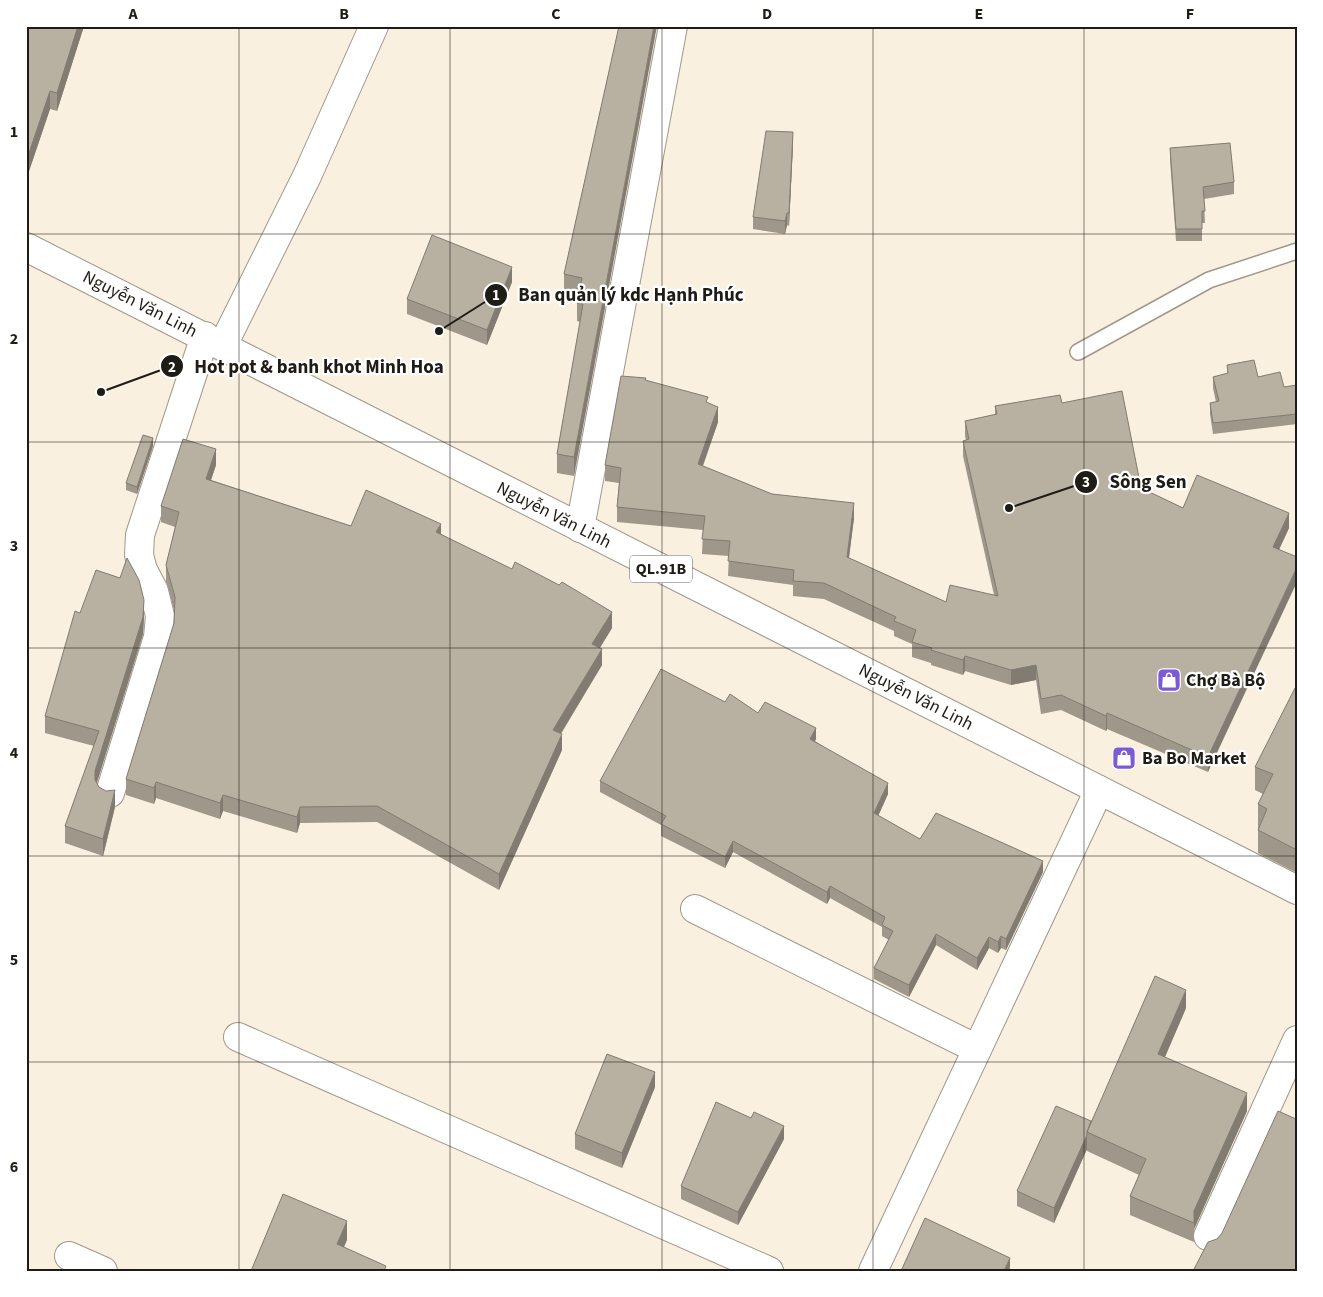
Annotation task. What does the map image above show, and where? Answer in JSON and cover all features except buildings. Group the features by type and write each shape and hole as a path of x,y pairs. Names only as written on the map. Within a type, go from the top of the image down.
{"main road":[{"path":"110,793 159,630 160,616 154,591 143,570 139,555 140,535 214,341 307,176 374,26"},
{"path":"580,528 672,26"},
{"name":"Nguyễn Văn Linh","path":"26,247 1297,890"},
{"path":"872,1271 1099,790"},
{"path":"695,909 977,1049"},
{"path":"238,1037 769,1271"},
{"path":"1208,1236 1297,1040"},
{"path":"69,1256 103,1271"}],"lane":[{"path":"1078,352 1209,280 1297,250"}],"place":[{"name":"Ban quản lý kdc Hạnh Phúc","path":"439,331"},
{"name":"Hot pot & banh khot Minh Hoa","path":"101,392"},
{"name":"Sông Sen","path":"1009,508"},
{"name":"Chợ Bà Bộ","path":"1169,680"},
{"name":"Ba Bo Market","path":"1124,758"}]}
